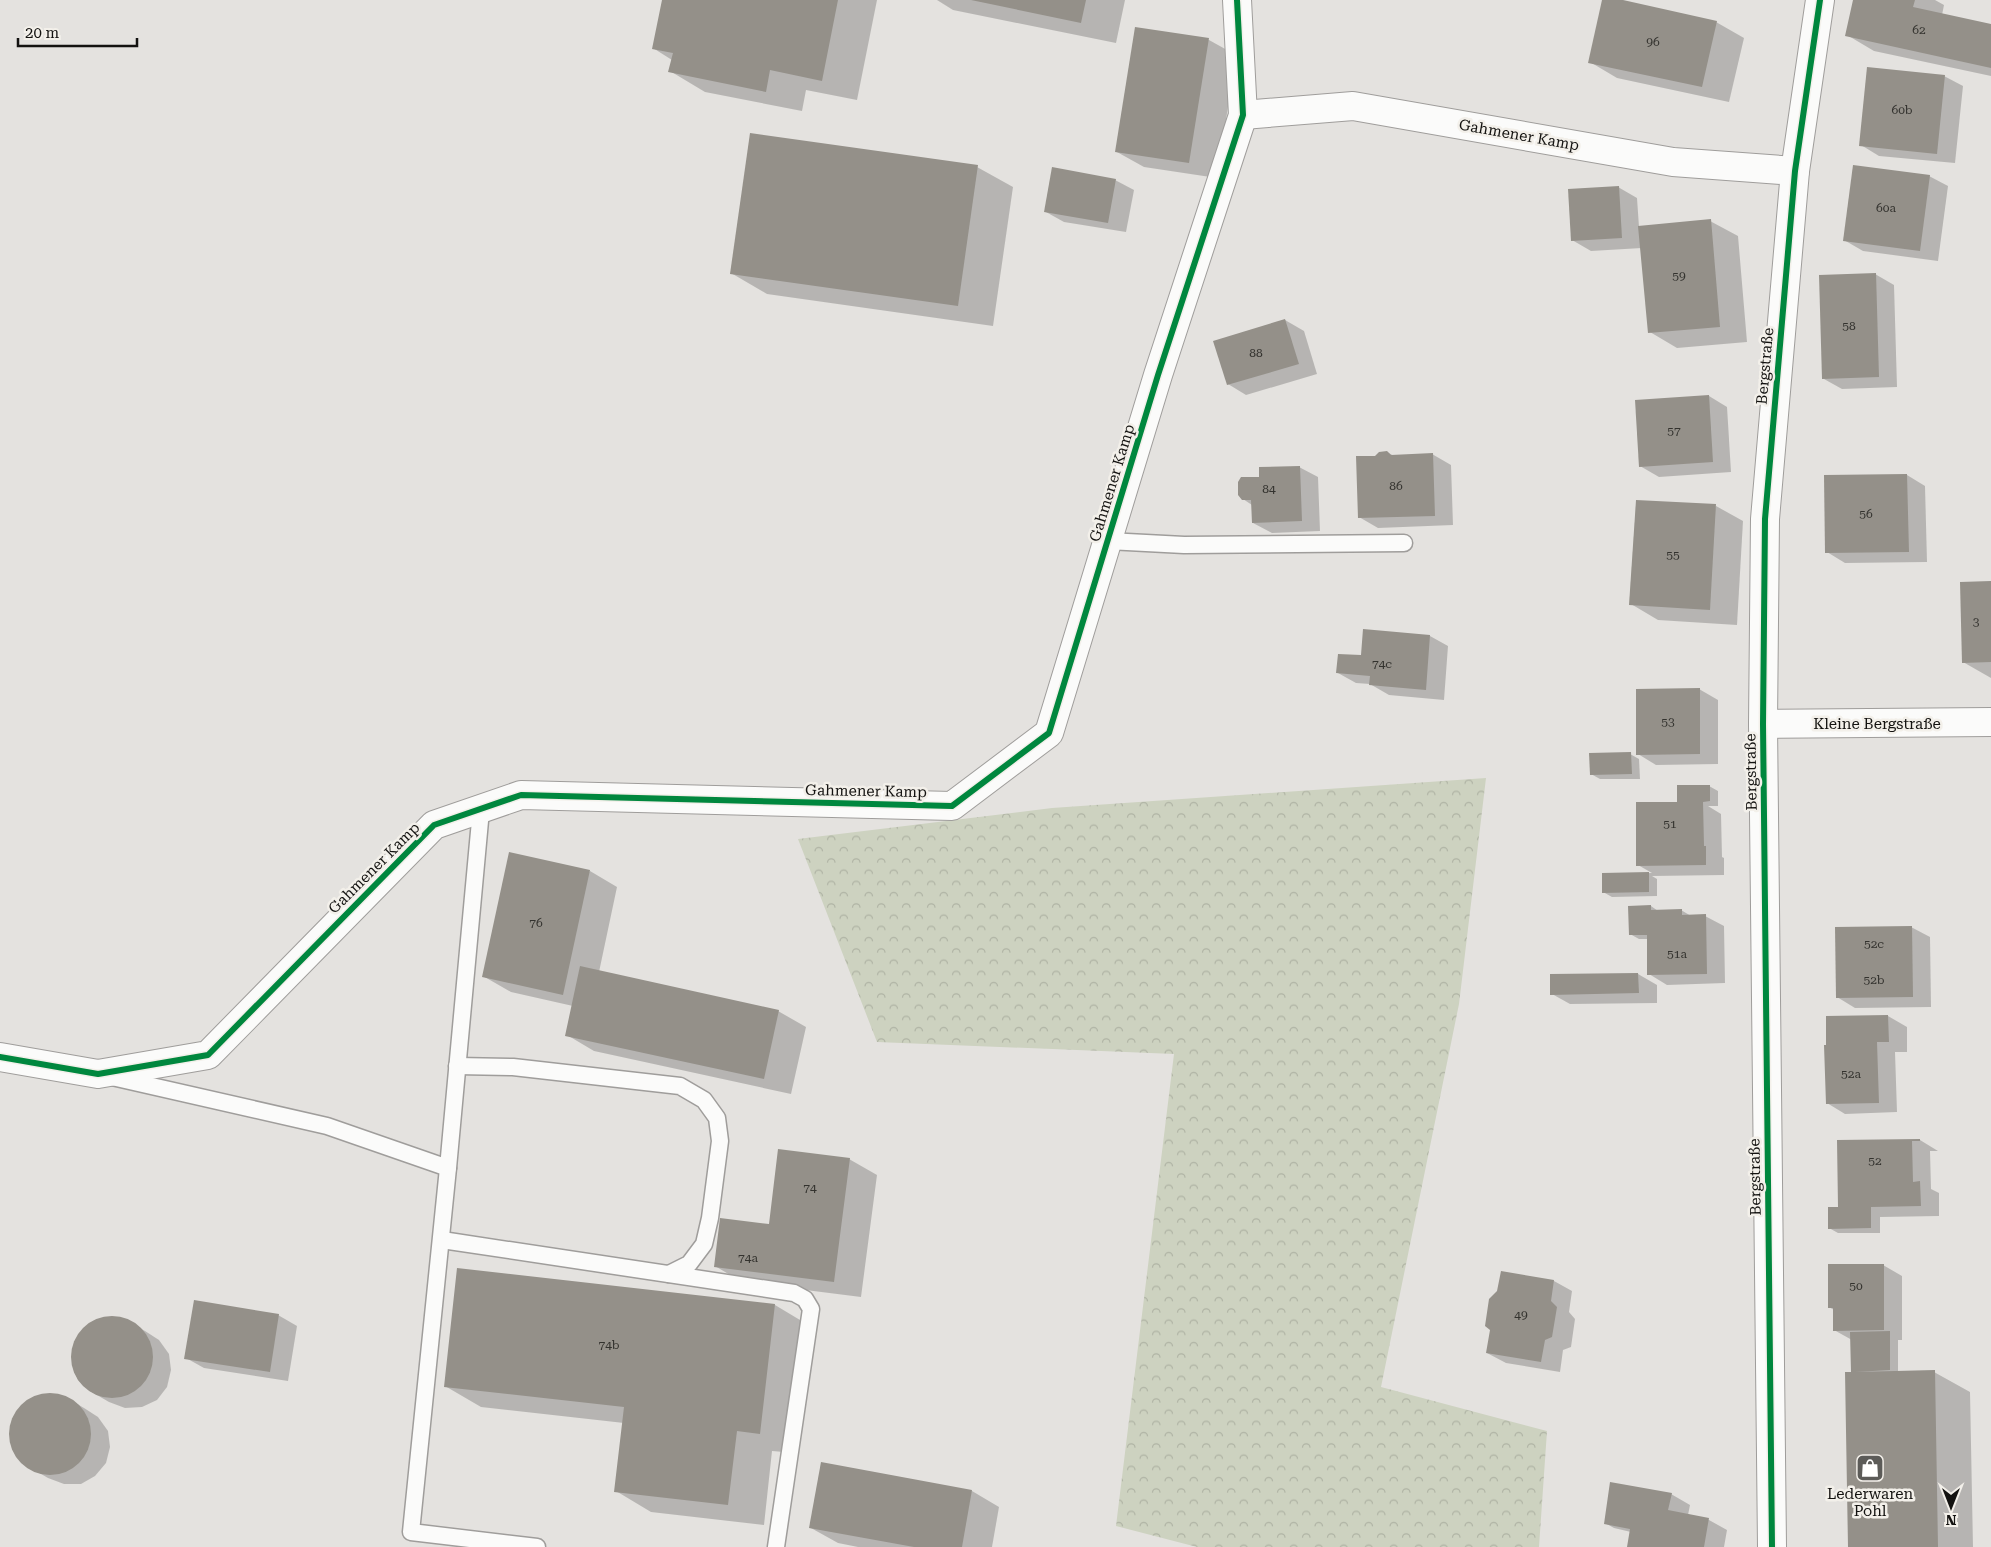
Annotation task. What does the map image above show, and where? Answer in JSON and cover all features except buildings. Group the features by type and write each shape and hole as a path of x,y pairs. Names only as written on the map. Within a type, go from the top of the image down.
{"street":[{"name":"Gahmener Kamp","path":"0,1057 98,1074 208,1055 434,826 521,795 952,806 1049,733 1158,375 1243,115 1237,0"},
{"name":"Bergstraße","path":"1772,1547 1763,724 1765,519 1795,171 1820,0"},
{"name":"Gahmener Kamp","path":"1243,115 1353,106 1673,162 1795,171"},
{"name":"Kleine Bergstraße","path":"1763,724 1991,722"}],"lane":[{"path":"1108,541 1184,545 1404,543"},
{"path":"481,810 442,1240 412,1532 537,1547"},
{"path":"457,1066 513,1067 680,1086 704,1100 717,1118 720,1141 710,1218 704,1244 689,1264 669,1274"},
{"path":"98,1074 327,1126 448,1168"},
{"path":"442,1240 794,1293 804,1299 811,1309 776,1547"}],"green space":[{"path":"1486,778 1459,1004 1381,1387 1547,1431 1539,1547 1197,1547 1116,1526 1174,1054 877,1042 798,839 1052,808"}],"cycle path":[{"path":"0,1057 98,1074 208,1055 434,825 521,795 952,806 1049,733 1158,375 1243,115 1237,0"},
{"path":"1772,1547 1763,724 1765,519 1795,171 1820,0"}],"place":[{"name":"Lederwaren Pohl","path":"1870,1468"}]}
